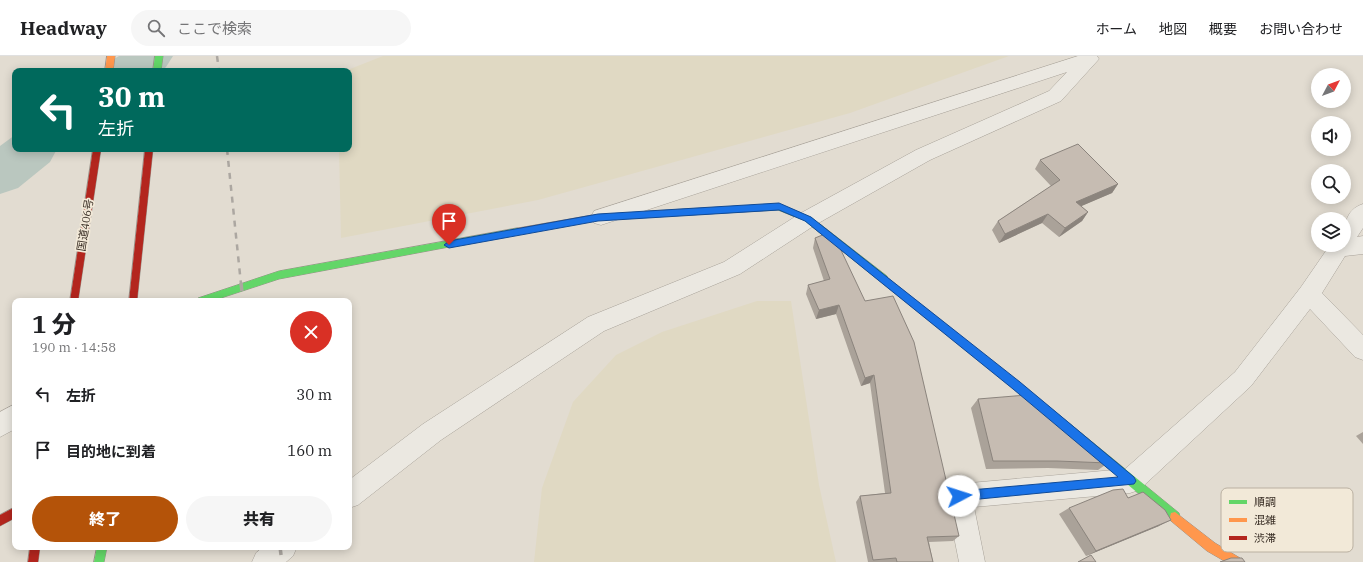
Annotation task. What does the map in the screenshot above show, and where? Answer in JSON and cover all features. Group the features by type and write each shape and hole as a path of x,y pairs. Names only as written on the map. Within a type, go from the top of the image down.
{"main road":[{"path":"109,68 111,56"},
{"path":"157,68 159,56"},
{"name":"国道406号","path":"74,298 97,152"},
{"path":"133,298 149,152"},
{"path":"210,298 279,275 598,217 779,207 808,219 1016,386 1211,547 1236,562"},
{"path":"0,521 12,514"},
{"path":"32,562 34,550"},
{"path":"99,562 101,550"}],"street":[{"path":"598,217 1094,57"},
{"path":"352,494 432,432 596,324 732,268 808,219 923,155 1055,96 1094,57"},
{"path":"1351,230 1363,212"},
{"path":"1351,245 1363,245"},
{"path":"972,562 959,496 1130,481 1243,379 1309,294 1336,252"},
{"path":"1309,294 1363,350"},
{"path":"0,426 12,417"},
{"path":"265,562 280,550"}],"shaded area":[{"path":"383,56 1009,56 850,113 538,200 341,238 339,152 352,152 352,68"},
{"path":"757,301 791,301 819,485 836,562 534,562 542,488 573,402 616,355 662,332"}],"building":[{"path":"1078,144 1118,184 1076,202 1088,212 1065,228 1048,214 1005,234 998,221 1060,180 1040,160"},
{"path":"825,234 839,246 865,301 893,296 914,342 959,536 927,537 933,562 897,562 896,558 873,560 860,496 891,493 874,375 865,378 839,305 819,310 808,285 830,279 815,238"},
{"path":"1027,395 1108,463 993,461 978,399"},
{"path":"1123,489 1128,498 1143,492 1165,510 1171,520 1096,551 1069,508 1113,490"},
{"path":"1091,555 1096,562 1078,562"},
{"path":"1231,558 1242,558 1245,562 1220,562"}],"waterway":[{"path":"135,68 150,56"},
{"path":"0,174 28,152"}],"railway":[{"path":"217,56 219,68"},
{"path":"227,152 241,284"},
{"path":"241,283 243,298"},
{"path":"280,550 282,562"}],"traffic: fast":[{"path":"157,68 159,56"},
{"path":"689,212 779,207 808,219 884,279"},
{"path":"210,298 279,275 518,231"},
{"path":"1022,390 1175,517"},
{"path":"99,562 101,550"}],"traffic: slow":[{"path":"109,68 111,56"},
{"path":"518,231 598,217 689,212"},
{"path":"1175,517 1211,547 1236,562"}],"traffic: jam":[{"path":"74,298 97,152"},
{"path":"133,298 149,152"},
{"path":"884,279 1022,390"},
{"path":"0,521 12,514"},
{"path":"33,562 35,550"}],"route":[{"path":"449,245 598,217 779,207 808,219 1016,386 1130,481 959,496"}]}
